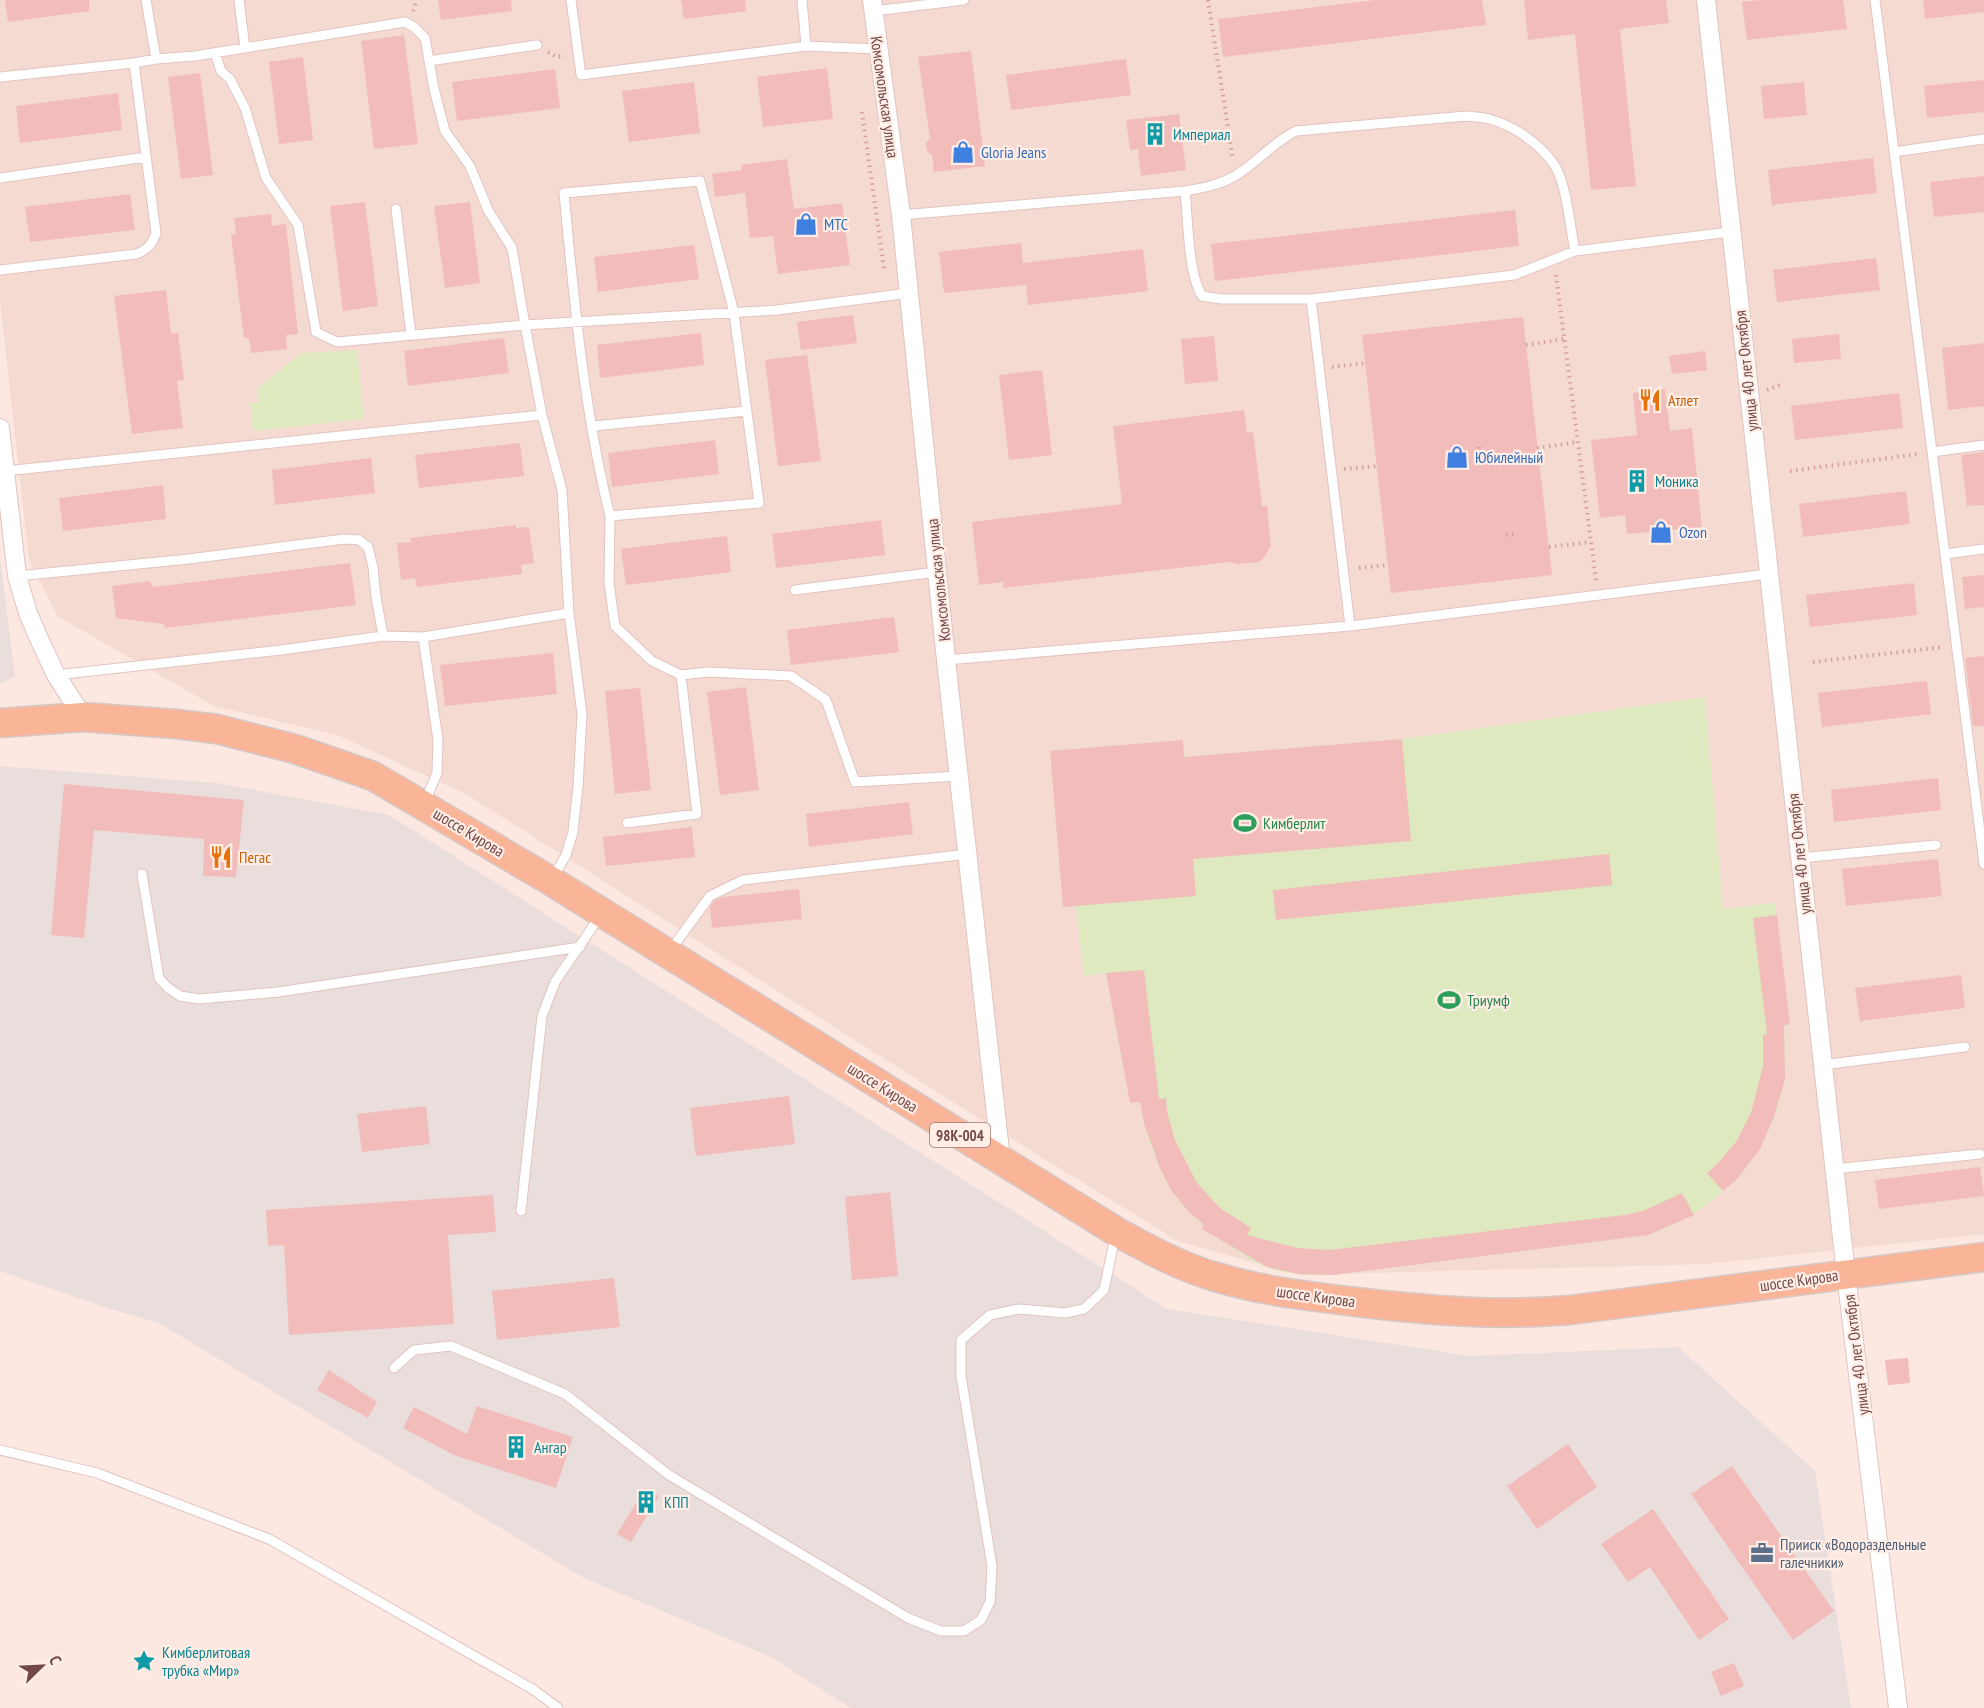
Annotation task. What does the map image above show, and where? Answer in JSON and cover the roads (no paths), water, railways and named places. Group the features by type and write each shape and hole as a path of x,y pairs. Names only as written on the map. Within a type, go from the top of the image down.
{"main road":[{"name":"шоссе Кирова","path":"0,723 83,717 176,724 259,738 334,761 373,776 551,881 1117,1232 1186,1266 1214,1277 1252,1287 1303,1296 1464,1313 1521,1314 1570,1310 1984,1257"}],"street":[{"name":"улица 40 лет Октября","path":"1706,0 1822,1065 1899,1708"},
{"name":"Комсомольская улица","path":"873,6 902,215 946,660 1001,1160"},
{"path":"0,428 17,576 32,622 56,675 83,717"}],"lane":[{"path":"146,0 156,59"},
{"path":"239,0 245,48"},
{"path":"571,0 581,75 806,46 878,49"},
{"path":"802,0 806,46"},
{"path":"873,6 964,0"},
{"path":"1875,0 1945,554 1981,812 1984,864"},
{"path":"0,77 215,53 405,22 425,38 445,131 470,166 488,210 512,248 542,415 562,490 569,614 582,714 573,832 566,855 551,881"},
{"path":"429,61 537,45"},
{"path":"215,53 221,71 230,79 245,108 266,177 298,225 316,332 337,342 525,325 777,310 909,293"},
{"path":"0,270 136,254 146,250 153,242 156,233 134,63"},
{"path":"902,215 1185,191 1215,185 1236,175 1283,137 1296,131 1466,116 1489,119 1523,135 1543,151 1556,167 1575,251"},
{"path":"1894,152 1984,139"},
{"path":"0,178 146,157"},
{"path":"610,516 759,503 734,313 700,181 564,193 576,322 601,481 610,516 609,583 615,627 652,661 681,675 708,672 791,676 826,700 855,782 959,776"},
{"path":"1185,191 1197,288 1202,296 1221,299 1311,299 1514,275 1575,251 1731,232"},
{"path":"396,209 411,335"},
{"path":"1311,299 1350,626"},
{"path":"593,426 747,411"},
{"path":"5,471 542,415"},
{"path":"1932,452 1984,446"},
{"path":"17,576 189,559 344,539 359,540 368,547 373,567 383,636"},
{"path":"1945,554 1984,549"},
{"path":"795,590 937,572"},
{"path":"946,660 1350,626 1768,574"},
{"path":"56,675 383,636 423,637 569,614"},
{"path":"423,637 438,740 437,773 423,805"},
{"path":"627,823 697,814 681,675"},
{"path":"1800,858 1936,845"},
{"path":"668,954 710,896 743,880 968,854"},
{"path":"142,874 159,978 166,987 180,996 199,999 278,992 580,947"},
{"path":"520,1211 542,1016 555,982 566,963 580,947 602,913"},
{"path":"1822,1065 1965,1047"},
{"path":"1834,1169 1980,1154"},
{"path":"394,1368 414,1350 451,1346 565,1394 669,1474 898,1612 941,1631 964,1631 981,1620 990,1602 992,1566 961,1376 961,1340 990,1314 1019,1309 1065,1313 1084,1310 1104,1290 1117,1232"},
{"path":"0,1450 97,1473 269,1539 534,1690 558,1708"}],"place":[{"name":"Империал","path":"1155,134"},
{"name":"Gloria Jeans","path":"963,152"},
{"name":"МТС","path":"806,224"},
{"name":"Атлет","path":"1650,400"},
{"name":"Юбилейный","path":"1457,457"},
{"name":"Моника","path":"1637,481"},
{"name":"Ozon","path":"1661,532"},
{"name":"Кимберлит","path":"1245,823"},
{"name":"Пегас","path":"221,857"},
{"name":"Триумф","path":"1449,1000"},
{"name":"Ангар","path":"516,1447"},
{"name":"КПП","path":"646,1502"},
{"name":"Прииск «Водораздельные галечники»","path":"1762,1553"},
{"name":"Кимберлитовая трубка «Мир»","path":"144,1661"}]}
